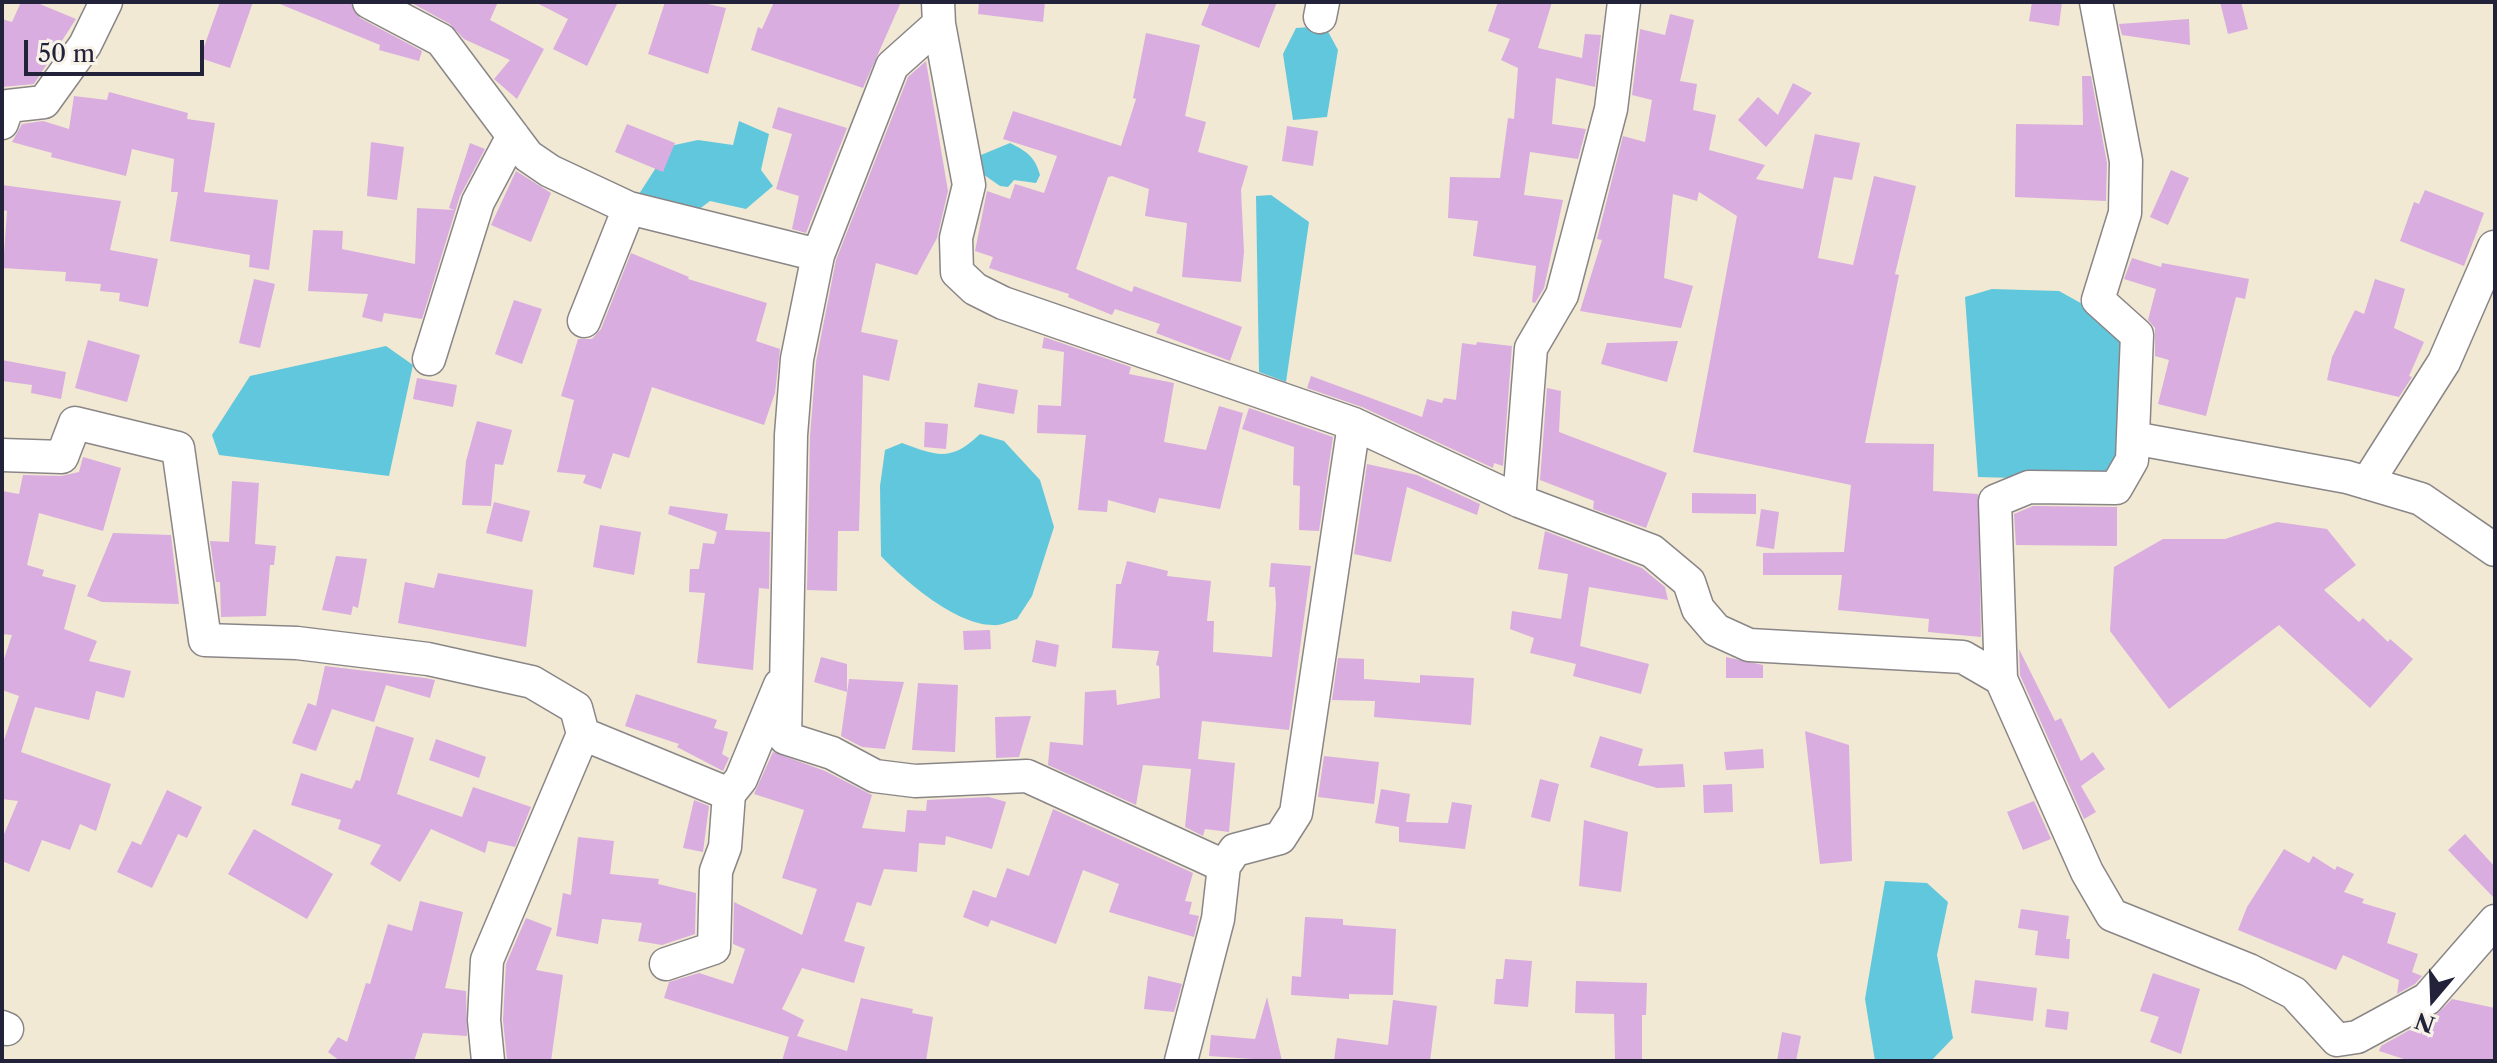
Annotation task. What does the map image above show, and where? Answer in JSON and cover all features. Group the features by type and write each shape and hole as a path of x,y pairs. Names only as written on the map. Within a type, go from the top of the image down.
{"street":[{"path":"2,123 8,106 44,102 85,45 106,2"},
{"path":"369,2 441,40 528,156 550,171 629,208 818,255"},
{"path":"1519,501 1531,348 1562,295 1611,109 1624,2"},
{"path":"2096,2 2126,161 2125,213 2098,300 2137,335 2132,460 2116,488 2029,487 1995,501 2001,679 2087,872 2112,915 2249,970 2294,993 2332,1050 2427,999 2495,921"},
{"path":"939,13 969,185 956,238 957,272 975,289 1003,303 1354,424 1519,501 1652,551 1689,582 1698,609 1716,630 1749,645 1963,657 2001,679"},
{"path":"939,13 892,66 818,255 797,359 791,435 785,738 832,753 875,776 915,781 1027,776 1224,866"},
{"path":"429,359 478,202 513,136"},
{"path":"584,321 629,208"},
{"path":"2367,483 2444,362 2494,247"},
{"path":"2,455 62,457 75,423 178,448 205,640 297,643 428,659 532,682 576,708 583,734 487,960 484,1020 488,1061"},
{"path":"1181,1061 1218,919 1224,866 1235,850 1280,838 1296,813 1354,424"},
{"path":"2133,438 2367,483 2421,499 2495,550"},
{"path":"666,964 714,948 716,871 725,847 729,794 741,779 787,667"},
{"path":"583,734 729,794"}],"water":[{"path":"1325,26 1338,50 1327,117 1293,120 1283,54 1296,28"},
{"path":"739,121 769,134 761,170 773,186 746,209 710,201 690,216 639,194 670,146 698,140 733,145"},
{"path":"1010,143 1033,159 1040,175 1036,183 1014,180 1008,187 1000,186 980,172 981,155"},
{"path":"1271,195 1309,222 1286,382 1259,372 1256,196"},
{"path":"1992,289 2059,291 2124,327 2123,469 2087,480 1978,477 1965,297"},
{"path":"386,346 413,365 389,476 219,455 212,435 250,376"},
{"path":"980,434 1004,441 1040,480 1054,527 1032,596 1017,619 996,625 963,618 948,610 917,589 881,556 880,486 885,450 902,443 934,453 952,453"},
{"path":"1885,881 1927,883 1948,902 1937,955 1953,1038 1931,1061 1875,1061 1865,999"}],"building":[{"path":"21,2 35,2 76,19 34,84 2,87 2,19 12,22"},
{"path":"220,2 253,2 230,68 200,58"},
{"path":"275,2 350,2 360,18 422,51 419,61 379,50 380,45"},
{"path":"410,2 498,2 490,20 544,49 517,99 494,79 510,60 464,39 450,24"},
{"path":"535,2 618,2 587,66 553,49 568,19"},
{"path":"665,2 699,2 726,8 708,74 648,54"},
{"path":"774,2 901,2 863,88 751,50 758,27 762,29"},
{"path":"979,2 1045,2 1043,22 978,14"},
{"path":"1210,2 1277,2 1259,48 1201,25"},
{"path":"1498,2 1552,2 1538,48 1582,58 1585,34 1601,35 1595,87 1556,78 1552,124 1586,129 1578,159 1530,152 1524,195 1563,200 1544,288 1535,303 1532,302 1536,266 1473,256 1478,221 1448,218 1450,177 1500,178 1508,118 1514,119 1518,68 1501,60 1510,39 1488,31"},
{"path":"2032,2 2062,2 2059,26 2029,21"},
{"path":"2220,2 2241,2 2248,29 2228,34"},
{"path":"1670,14 1694,20 1680,81 1697,84 1693,110 1716,115 1709,150 1765,165 1756,179 1803,189 1815,134 1860,143 1852,180 1834,177 1818,258 1853,265 1874,176 1916,186 1895,274 1899,275 1865,443 1934,444 1933,491 1978,494 1981,637 1928,632 1929,619 1838,610 1842,575 1763,575 1763,553 1844,552 1851,485 1693,452 1737,216 1699,192 1697,201 1673,194 1664,278 1693,286 1681,328 1580,311 1602,240 1597,239 1623,136 1645,142 1652,100 1632,95 1640,29 1665,35"},
{"path":"2189,19 2190,45 2122,35 2119,24"},
{"path":"1146,33 1200,45 1185,116 1206,122 1198,152 1248,166 1241,190 1244,252 1241,282 1182,277 1187,223 1145,216 1149,189 1112,176 1108,177 1076,269 1132,292 1134,286 1242,327 1230,361 1156,333 1160,324 1115,309 1112,315 1068,297 1069,294 989,268 993,257 975,251 987,191 1010,199 1015,184 1044,193 1057,156 1003,139 1013,111 1121,146 1136,99 1133,98"},
{"path":"926,61 948,191 937,238 917,275 876,263 861,332 898,340 889,381 863,375 859,531 838,531 837,591 807,590 810,436 816,362 836,260 908,77"},
{"path":"2082,76 2091,76 2107,163 2106,201 2015,197 2016,124 2083,125"},
{"path":"1793,83 1812,93 1766,147 1738,120 1758,97 1778,115"},
{"path":"109,92 188,113 187,119 215,123 204,192 278,200 269,270 249,267 250,255 170,241 178,192 171,192 174,159 132,149 126,176 51,157 52,153 12,142 22,124 43,121 69,129 74,96 107,100"},
{"path":"778,107 847,128 806,233 792,229 799,196 776,189 792,134 772,128"},
{"path":"627,124 675,143 663,172 615,152"},
{"path":"1287,126 1318,131 1313,166 1282,161"},
{"path":"371,142 404,147 397,200 367,196"},
{"path":"470,143 485,149 460,196 422,319 384,313 382,322 362,317 368,294 308,291 313,230 343,231 342,249 415,264 417,208 454,210 449,208"},
{"path":"2171,170 2189,178 2168,225 2150,217"},
{"path":"516,171 551,193 531,242 491,225"},
{"path":"2,185 121,201 110,250 158,259 148,307 119,301 120,293 100,291 101,284 65,281 66,272 3,268 7,211 2,210"},
{"path":"2425,190 2484,213 2464,266 2400,241 2414,202 2419,204"},
{"path":"631,253 688,279 767,303 756,341 780,349 775,393 764,425 652,387 629,458 613,453 601,489 583,483 586,475 557,472 574,400 561,396 578,339 592,339 601,329"},
{"path":"2132,258 2161,267 2162,263 2249,279 2245,299 2236,297 2206,416 2158,404 2169,360 2155,356 2155,328 2148,320 2156,289 2124,279"},
{"path":"254,279 275,284 260,348 239,343"},
{"path":"2375,279 2405,289 2394,328 2424,342 2409,376 2412,377 2399,397 2327,380 2332,357 2355,310 2364,314"},
{"path":"514,300 542,309 522,364 495,354"},
{"path":"1044,337 1131,367 1129,374 1174,383 1164,442 1206,450 1219,406 1243,413 1220,509 1159,498 1155,513 1108,500 1107,512 1078,510 1086,435 1037,433 1038,405 1061,406 1064,352 1042,348"},
{"path":"88,340 140,355 127,402 75,388"},
{"path":"1678,341 1667,382 1601,364 1607,343"},
{"path":"1477,342 1512,346 1503,466 1494,463 1493,468 1362,407 1307,388 1311,376 1422,417 1427,399 1442,403 1444,398 1456,400 1462,343 1476,345"},
{"path":"2,360 66,372 61,399 31,393 32,385 2,381"},
{"path":"417,378 457,385 453,407 413,399"},
{"path":"978,383 1018,390 1014,414 974,407"},
{"path":"1547,388 1561,391 1559,432 1667,473 1646,528 1593,509 1594,501 1540,480"},
{"path":"1249,408 1333,437 1319,531 1299,530 1300,486 1293,485 1294,447 1242,429"},
{"path":"477,421 512,430 503,465 495,464 491,506 462,505 466,461"},
{"path":"925,422 948,424 946,449 924,447"},
{"path":"83,457 121,468 103,531 39,513 27,565 44,570 42,576 76,585 64,629 97,641 89,661 131,671 124,698 96,691 89,720 35,707 21,752 111,784 96,831 80,824 70,850 42,840 29,872 2,861 2,839 18,801 2,799 2,746 19,696 2,690 2,665 12,635 2,634 2,491 19,494 23,475 61,476 79,472"},
{"path":"1367,464 1417,475 1480,504 1477,515 1407,487 1391,562 1354,554"},
{"path":"232,481 259,483 255,544 276,546 274,565 270,565 266,616 221,617 220,582 216,582 210,541 229,542"},
{"path":"1692,493 1756,494 1756,514 1692,513"},
{"path":"494,502 530,511 522,542 486,533"},
{"path":"670,506 728,514 725,530 770,532 769,589 759,588 753,670 697,663 705,593 689,592 690,569 699,569 703,543 714,544 717,532 668,514"},
{"path":"2033,506 2117,507 2117,546 2016,545 2014,514"},
{"path":"1761,509 1779,512 1774,549 1756,546"},
{"path":"2277,522 2327,529 2356,565 2324,590 2359,622 2363,618 2388,642 2390,639 2413,659 2370,708 2279,625 2169,709 2110,631 2114,567 2163,539 2225,539"},
{"path":"600,525 641,532 634,575 593,567"},
{"path":"1545,531 1642,568 1665,587 1668,600 1589,587 1580,646 1649,664 1641,694 1573,676 1576,664 1530,653 1534,638 1510,629 1512,611 1561,619 1568,574 1538,569"},
{"path":"113,533 171,535 179,604 102,602 87,596"},
{"path":"336,556 367,559 358,608 353,606 351,615 322,610"},
{"path":"1127,561 1168,571 1167,576 1211,581 1207,621 1214,621 1213,652 1272,657 1276,605 1275,587 1269,587 1271,563 1311,566 1289,730 1202,721 1198,759 1235,763 1229,832 1205,829 1203,836 1185,827 1191,769 1143,765 1136,805 1048,765 1050,742 1083,745 1085,692 1116,690 1117,705 1160,698 1159,666 1156,665 1159,651 1112,648 1116,584 1121,584"},
{"path":"438,573 533,590 526,647 398,623 405,582 434,588"},
{"path":"990,630 991,649 964,650 963,631"},
{"path":"1036,640 1059,645 1056,667 1032,662"},
{"path":"2019,649 2055,721 2061,718 2081,761 2093,752 2105,769 2081,786 2096,812 2084,819 2020,675"},
{"path":"821,657 847,664 847,692 814,682"},
{"path":"1726,657 1763,665 1763,678 1726,678"},
{"path":"1338,658 1364,659 1364,679 1420,683 1420,675 1474,678 1471,725 1374,717 1375,701 1332,700"},
{"path":"325,666 435,680 430,698 386,685 374,722 332,709 316,751 292,743 308,703 316,706"},
{"path":"849,679 904,682 885,749 862,747 841,736"},
{"path":"918,683 958,685 955,752 912,750"},
{"path":"636,694 717,720 714,728 728,732 722,754 729,758 723,771 677,747 679,744 625,726"},
{"path":"1031,716 1019,757 996,758 995,717"},
{"path":"376,726 414,738 397,794 462,817 473,787 531,807 515,847 488,841 485,853 431,829 400,882 370,864 381,845 338,829 341,820 291,805 301,773 352,789 356,780 360,781"},
{"path":"1805,731 1849,745 1852,861 1820,864"},
{"path":"1600,736 1643,749 1638,766 1683,764 1685,787 1657,788 1590,767"},
{"path":"436,739 486,757 479,778 429,760"},
{"path":"1763,749 1764,768 1726,770 1724,752"},
{"path":"773,752 825,771 872,795 862,828 905,832 907,810 926,811 927,800 989,797 1006,802 992,849 946,836 945,845 919,843 917,872 884,869 871,906 857,902 844,941 865,947 854,983 802,968 782,1009 804,1020 797,1036 847,1051 861,998 913,1009 912,1013 933,1017 926,1061 782,1061 789,1037 664,998 669,982 699,973 733,984 745,949 733,944 734,902 802,935 817,889 782,878 804,810 754,794"},
{"path":"1324,756 1379,762 1374,804 1318,797"},
{"path":"1540,779 1559,784 1550,822 1531,817"},
{"path":"1732,784 1733,812 1704,813 1703,785"},
{"path":"1381,789 1410,794 1406,822 1448,823 1452,802 1472,805 1465,849 1399,842 1399,827 1375,823"},
{"path":"167,790 202,807 187,838 178,834 152,888 117,872 132,841 141,845"},
{"path":"694,800 709,806 703,852 683,848"},
{"path":"2034,801 2051,839 2023,850 2007,812"},
{"path":"1053,809 1193,873 1185,901 1192,902 1189,914 1199,916 1194,937 1109,912 1119,884 1083,870 1056,944 991,920 988,927 963,917 973,890 996,898 1007,868 1029,876"},
{"path":"1584,820 1628,832 1621,892 1579,886"},
{"path":"254,829 333,874 307,919 228,874"},
{"path":"2465,834 2495,867 2495,899 2448,850"},
{"path":"578,837 614,841 610,874 659,879 658,884 696,893 695,934 662,945 638,941 642,923 602,919 598,944 556,936 563,893 571,895"},
{"path":"2284,849 2309,863 2313,856 2335,870 2337,866 2354,874 2344,892 2364,899 2362,903 2396,913 2387,943 2418,954 2412,972 2422,976 2415,984 2397,994 2399,980 2343,955 2336,970 2238,930 2247,907"},
{"path":"420,901 463,912 445,988 466,991 467,1036 423,1033 414,1061 340,1061 328,1052 338,1037 347,1042 366,983 370,984 388,924 412,931"},
{"path":"2021,909 2069,916 2066,939 2070,939 2069,959 2035,955 2038,931 2018,928"},
{"path":"1305,917 1343,919 1343,925 1396,929 1393,995 1349,994 1349,999 1291,995 1292,976 1301,977"},
{"path":"526,918 552,928 536,970 563,975 551,1061 507,1060 503,1020 506,964"},
{"path":"1505,959 1532,961 1528,1007 1494,1004 1496,979 1503,979"},
{"path":"2153,973 2200,989 2181,1054 2150,1042 2159,1017 2140,1011"},
{"path":"1148,976 1182,984 1174,1012 1144,1009"},
{"path":"1975,980 2037,988 2033,1021 1971,1013"},
{"path":"1576,981 1647,983 1646,1015 1642,1015 1642,1061 1615,1061 1614,1014 1575,1013"},
{"path":"1267,997 1282,1061 1209,1056 1211,1035 1255,1039"},
{"path":"2452,999 2495,1008 2495,1061 2410,1061 2379,1051 2381,1046 2436,1015"},
{"path":"1393,1000 1437,1006 1430,1061 1334,1061 1337,1038 1388,1045"},
{"path":"2047,1009 2069,1012 2067,1030 2045,1027"},
{"path":"1782,1032 1801,1036 1796,1061 1777,1061"}]}
